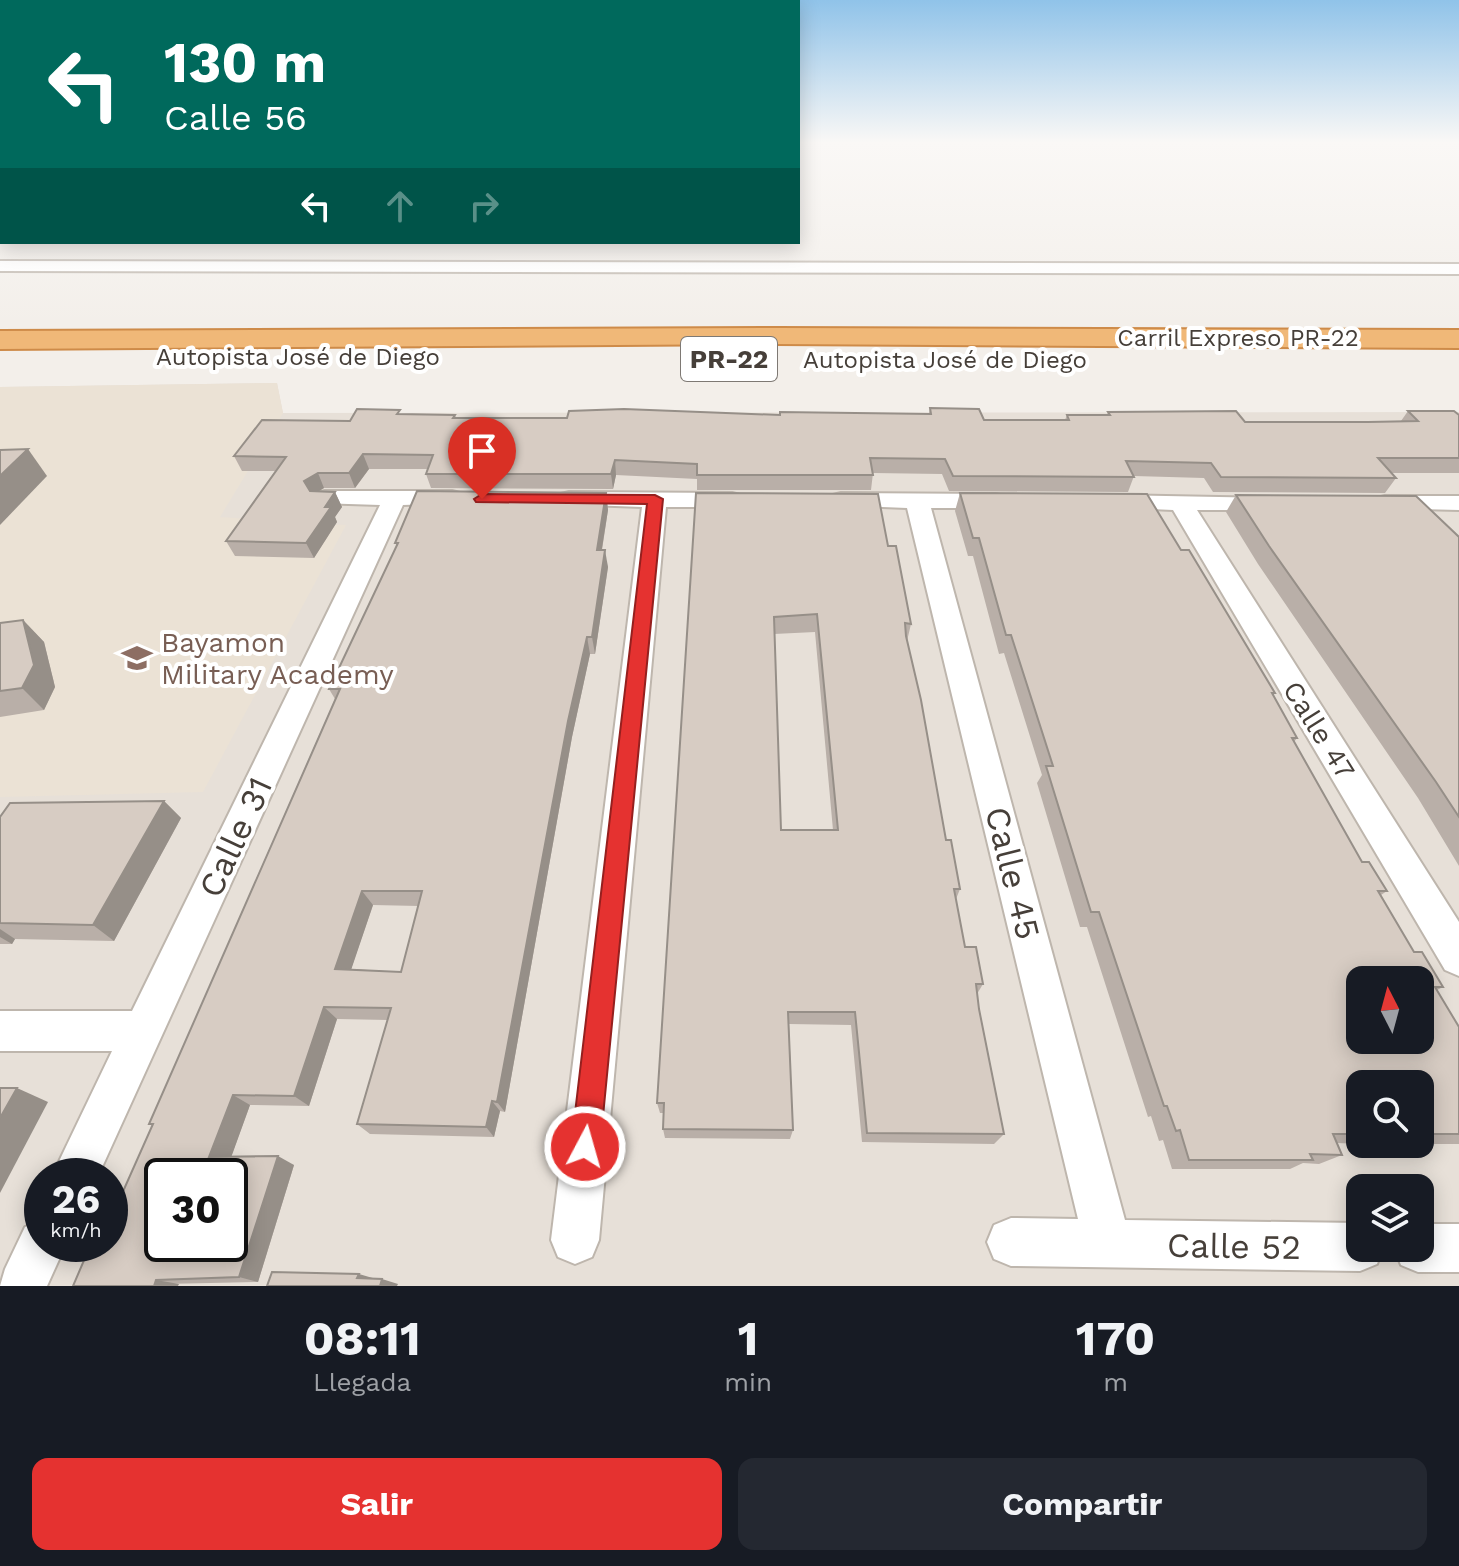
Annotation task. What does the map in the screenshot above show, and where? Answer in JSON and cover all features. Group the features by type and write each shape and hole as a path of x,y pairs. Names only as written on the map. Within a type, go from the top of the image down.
{"highway":[{"name":"Autopista José de Diego","path":"0,315 1459,321"},
{"name":"Carril Expreso PR-22","path":"0,331 706,331 776,336"},
{"name":"Carril Expreso PR-22","path":"0,340 776,336 1459,339"},
{"name":"Autopista José de Diego","path":"0,355 1459,362"}],"street":[{"path":"0,266 1459,269"},
{"path":"325,498 471,499"},
{"name":"Calle 31","path":"84,1158 395,498"},
{"path":"548,499 748,500"},
{"path":"575,1240 655,499"},
{"path":"825,500 1025,501"},
{"name":"Calle 45","path":"917,501 1108,1245"},
{"path":"1087,502 1288,503"},
{"name":"Calle 47","path":"1180,502 1459,957"},
{"path":"1365,503 1453,509"},
{"path":"0,1031 144,1031"},
{"name":"Calle 52","path":"1011,1242 1346,1247"},
{"path":"1434,1248 1459,1248"},
{"path":"22,1286 33,1262"}],"shaded area":[{"path":"277,383 283,413 1459,412 1459,1286 0,1286 0,387"},
{"name":"Bayamon Military Academy","path":"277,383 283,413 220,517 346,525 203,792 0,797 0,387"}],"building":[{"path":"930,408 979,409 984,420 1069,420 1067,415 1110,415 1108,412 1236,411 1245,422 1418,421 1408,411 1454,411 1459,415 1459,458 1378,458 1396,478 1221,477 1211,463 1126,461 1134,477 953,476 945,459 870,458 873,475 697,475 697,464 615,460 611,474 426,474 433,455 363,454 349,473 318,473 304,481 310,491 335,492 325,507 331,507 306,543 226,541 286,457 234,456 262,420 350,421 357,409 400,410 397,414 455,415 453,418 567,418 569,411 624,409 780,415 780,412 931,414"},
{"path":"28,449 0,476 0,450"},
{"path":"417,491 606,493 597,550 605,550 592,637 587,637 568,721 497,1102 492,1101 486,1127 357,1124 391,1008 324,1007 294,1096 233,1095 209,1157 278,1156 248,1249 248,1158 144,1158 144,1262 244,1262 239,1277 156,1280 154,1286 73,1286 83,1262 128,1262 128,1180 153,1124 149,1124 340,689 329,689 398,543 395,543","holes":["362,891 422,891 401,972 335,969"]},
{"path":"696,493 878,494 888,546 896,546 911,624 905,623 906,636 921,700 946,840 951,840 960,889 954,889 965,947 976,947 983,984 976,984 979,1009 1004,1134 867,1133 855,1012 788,1012 793,1130 663,1129 664,1103 657,1103","holes":["817,614 838,830 781,830 774,617"]},
{"path":"960,493 1147,494 1181,550 1189,550 1275,693 1272,693 1297,738 1292,738 1362,862 1369,862 1387,891 1378,891 1414,952 1422,952 1430,966 1346,966 1346,1054 1434,1054 1434,972 1443,987 1435,987 1459,1027 1459,1134 1434,1134 1434,1070 1346,1070 1346,1134 1333,1134 1342,1155 1310,1154 1313,1160 1189,1160 1180,1130 1176,1131 1167,1106 1164,1106 1099,912 1091,912 1046,766 1053,766 1011,635 1006,635 979,538 973,538"},
{"path":"1236,495 1416,496 1459,537 1459,817 1269,546"},
{"path":"23,620 34,665 22,688 0,691 0,623"},
{"path":"164,801 93,925 0,923 0,817 10,803"},
{"path":"0,1088 17,1088 0,1118"},
{"path":"272,1272 359,1274 357,1278 382,1279 380,1286 267,1286"}],"place":[{"name":"Bayamon Military Academy","path":"137,658"}],"route":[{"path":"482,499 655,499 585,1147"}]}
